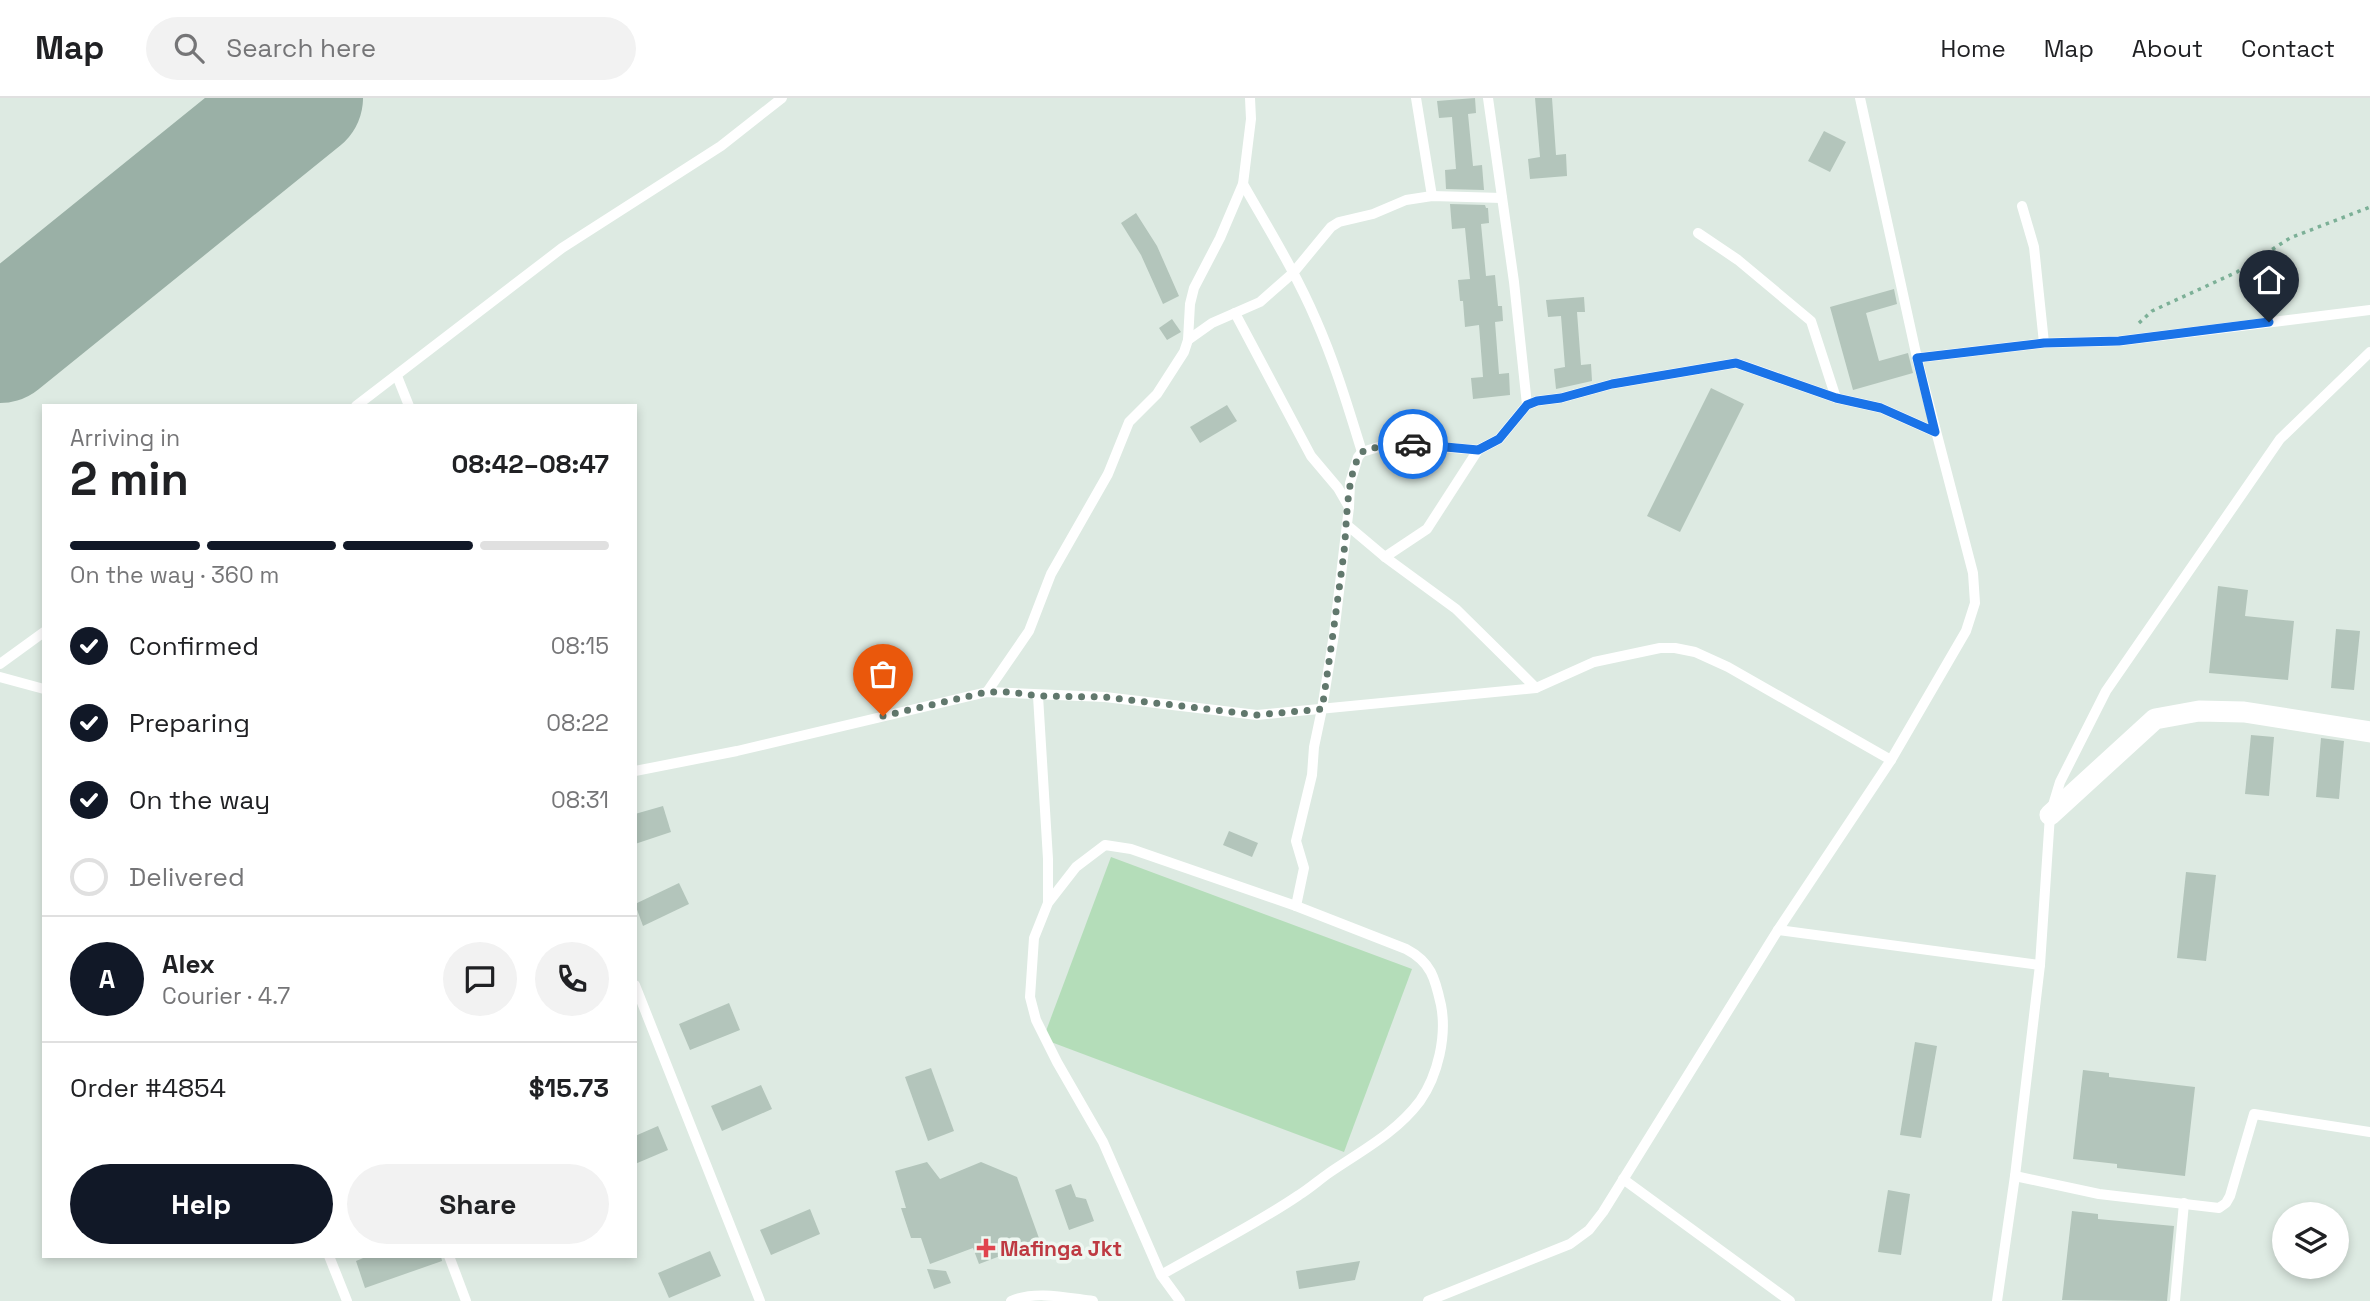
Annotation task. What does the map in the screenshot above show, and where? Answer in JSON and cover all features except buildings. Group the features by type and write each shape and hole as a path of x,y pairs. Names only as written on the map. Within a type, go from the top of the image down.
{"street":[{"path":"2050,815 2155,719 2199,710 2244,712 2370,732"}],"lane":[{"path":"359,404 562,248 721,146 782,98"},
{"path":"987,692 1029,631 1051,574 1108,474 1129,422 1157,394 1176,367 1188,340 1188,316 1194,288 1220,238 1243,184 1251,119 1250,98"},
{"path":"1416,98 1432,196"},
{"path":"1488,98 1527,405"},
{"path":"1428,1301 1570,1244 1589,1230 1603,1212 1778,930 1891,760 1966,631 1975,603 1973,573 1917,358 1860,98"},
{"path":"1243,184 1293,273 1321,332 1362,452"},
{"path":"1188,340 1212,323 1260,302 1293,273 1331,227 1339,222 1373,214 1406,200 1432,196 1502,198"},
{"path":"2022,206 2034,247 2044,343"},
{"path":"1698,233 1738,260 1811,321 1836,398"},
{"path":"1917,358 2044,343 2119,341 2370,310"},
{"path":"1235,313 1311,456 1338,488 1349,507"},
{"path":"1997,1301 2040,965 2050,815 2060,782 2106,691 2280,439 2370,352"},
{"path":"1385,557 1427,529 1478,450 1499,439 1527,405 1612,384 1736,363 1836,398 1881,408 1935,432"},
{"path":"397,376 408,404"},
{"path":"1296,906 1304,868 1296,841 1312,775 1347,524 1350,483 1358,457 1362,452 1392,443 1478,450"},
{"path":"1347,524 1385,557 1456,609 1536,688"},
{"path":"0,664 42,633"},
{"path":"637,771 737,751 987,692 1105,697 1257,715 1536,688 1594,662 1660,648 1695,652 1728,667 1891,760"},
{"path":"0,677 42,688"},
{"path":"1038,696 1048,859 1048,903"},
{"path":"1161,1275 1299,1195 1329,1172 1369,1148 1401,1122 1420,1101 1435,1074 1443,1014 1436,984 1422,958 1296,906 1131,849 1105,845 1076,867 1048,903 1034,938 1030,997 1036,1020 1102,1142 1161,1275 1180,1301"},
{"path":"1778,930 2040,965"},
{"path":"637,990 760,1301"},
{"path":"2015,1176 2099,1194 2219,1208 2230,1196 2254,1114 2370,1132"},
{"path":"1623,1179 1790,1301"},
{"path":"2175,1301 2184,1203"},
{"path":"330,1258 347,1301"},
{"path":"450,1258 466,1301"},
{"path":"1011,1301 1017,1298 1053,1296 1093,1301"}],"path":[{"path":"2119,341 2152,312 2237,272 2290,239 2370,207"}],"green space":[{"path":"1111,857 1412,969 1344,1152 1043,1039"}],"runway":[{"path":"0,342 302,98"}],"way so far":[{"path":"883,716 987,692 1105,697 1257,715 1322,709 1334,634 1350,483 1355,464 1362,452 1376,446 1392,443 1413,444"}],"place":[{"name":"Mafinga Jkt","path":"986,1248"}],"route":[{"path":"1413,444 1478,450 1499,439 1519,413 1527,405 1537,401 1561,398 1612,384 1736,363 1836,398 1881,408 1935,432 1917,358 2044,343 2119,341 2269,322"}]}
